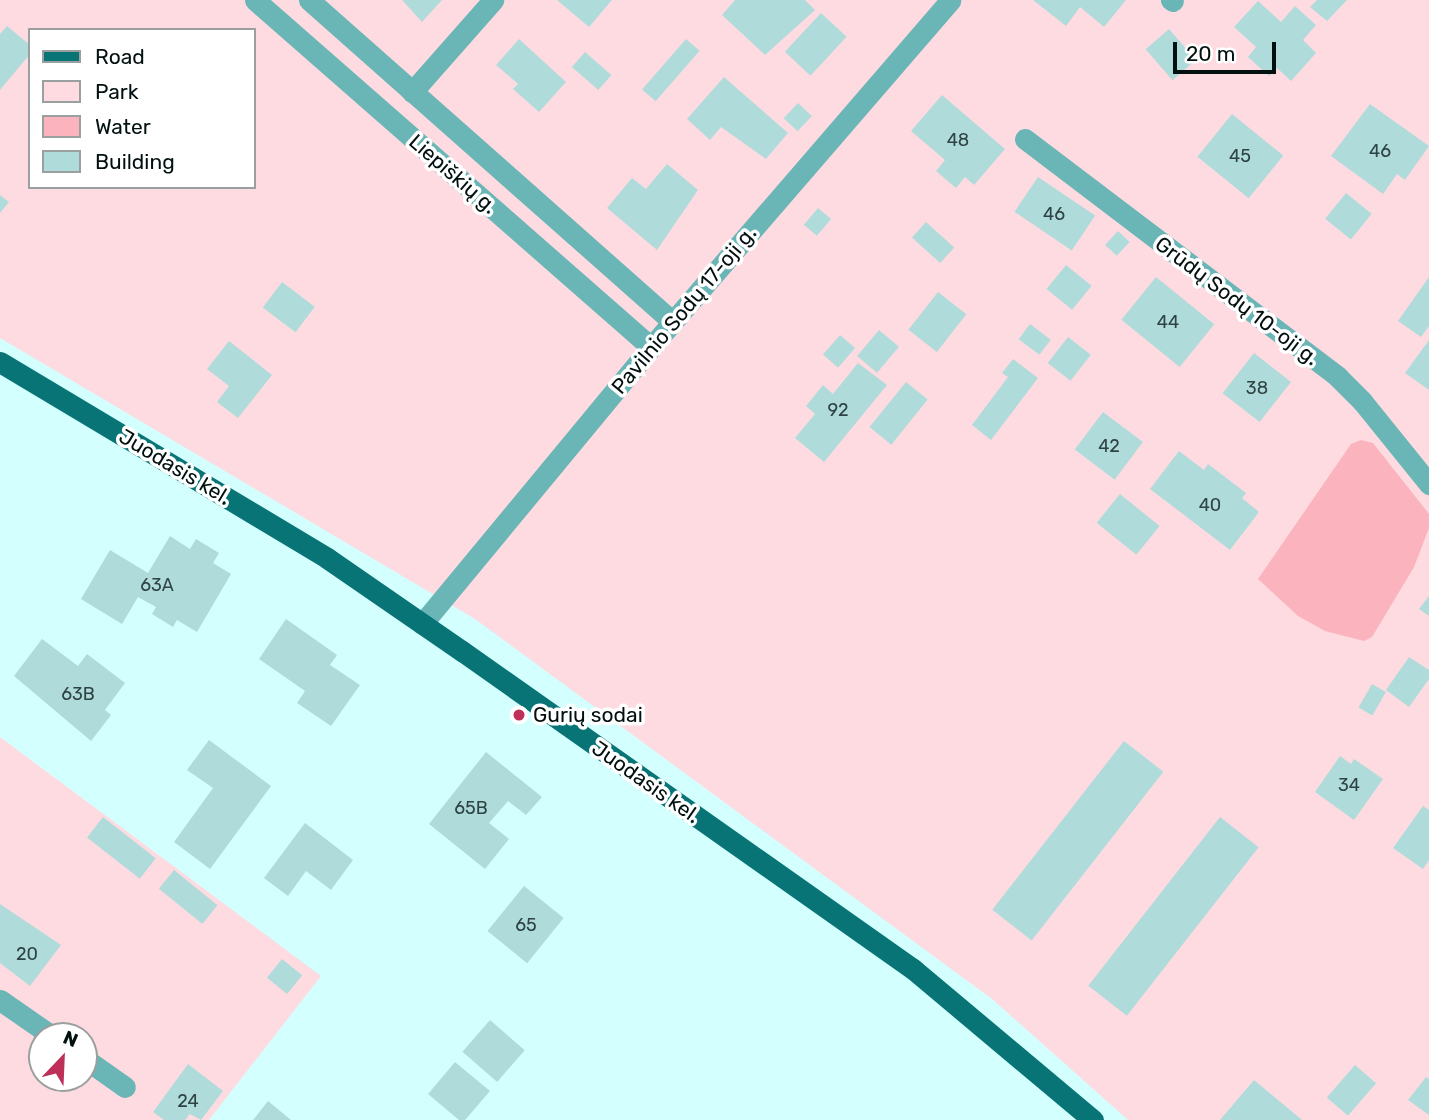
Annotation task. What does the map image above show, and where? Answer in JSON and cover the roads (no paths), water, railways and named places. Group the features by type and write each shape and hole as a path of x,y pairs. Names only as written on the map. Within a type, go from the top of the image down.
{"main road":[{"name":"Juodasis kel.","path":"0,362 318,552 422,624 913,969 1093,1120"}],"street":[{"name":"Liepiškių g.","path":"256,0 651,348"},
{"path":"309,0 673,322"},
{"path":"412,92 493,0"},
{"name":"Pavilnio Sodų 17-oji g.","path":"422,624 651,348 950,0"},
{"name":"Grūdų Sodų 10-oji g.","path":"1025,139 1338,377 1363,401 1429,484"},
{"path":"0,1000 32,1022"},
{"path":"98,1068 125,1087"}],"water":[{"path":"1361,440 1373,443 1429,514 1429,528 1414,567 1372,637 1364,641 1325,631 1298,616 1258,579 1351,444"}],"place":[{"name":"Gurių sodai","path":"519,715"}]}
